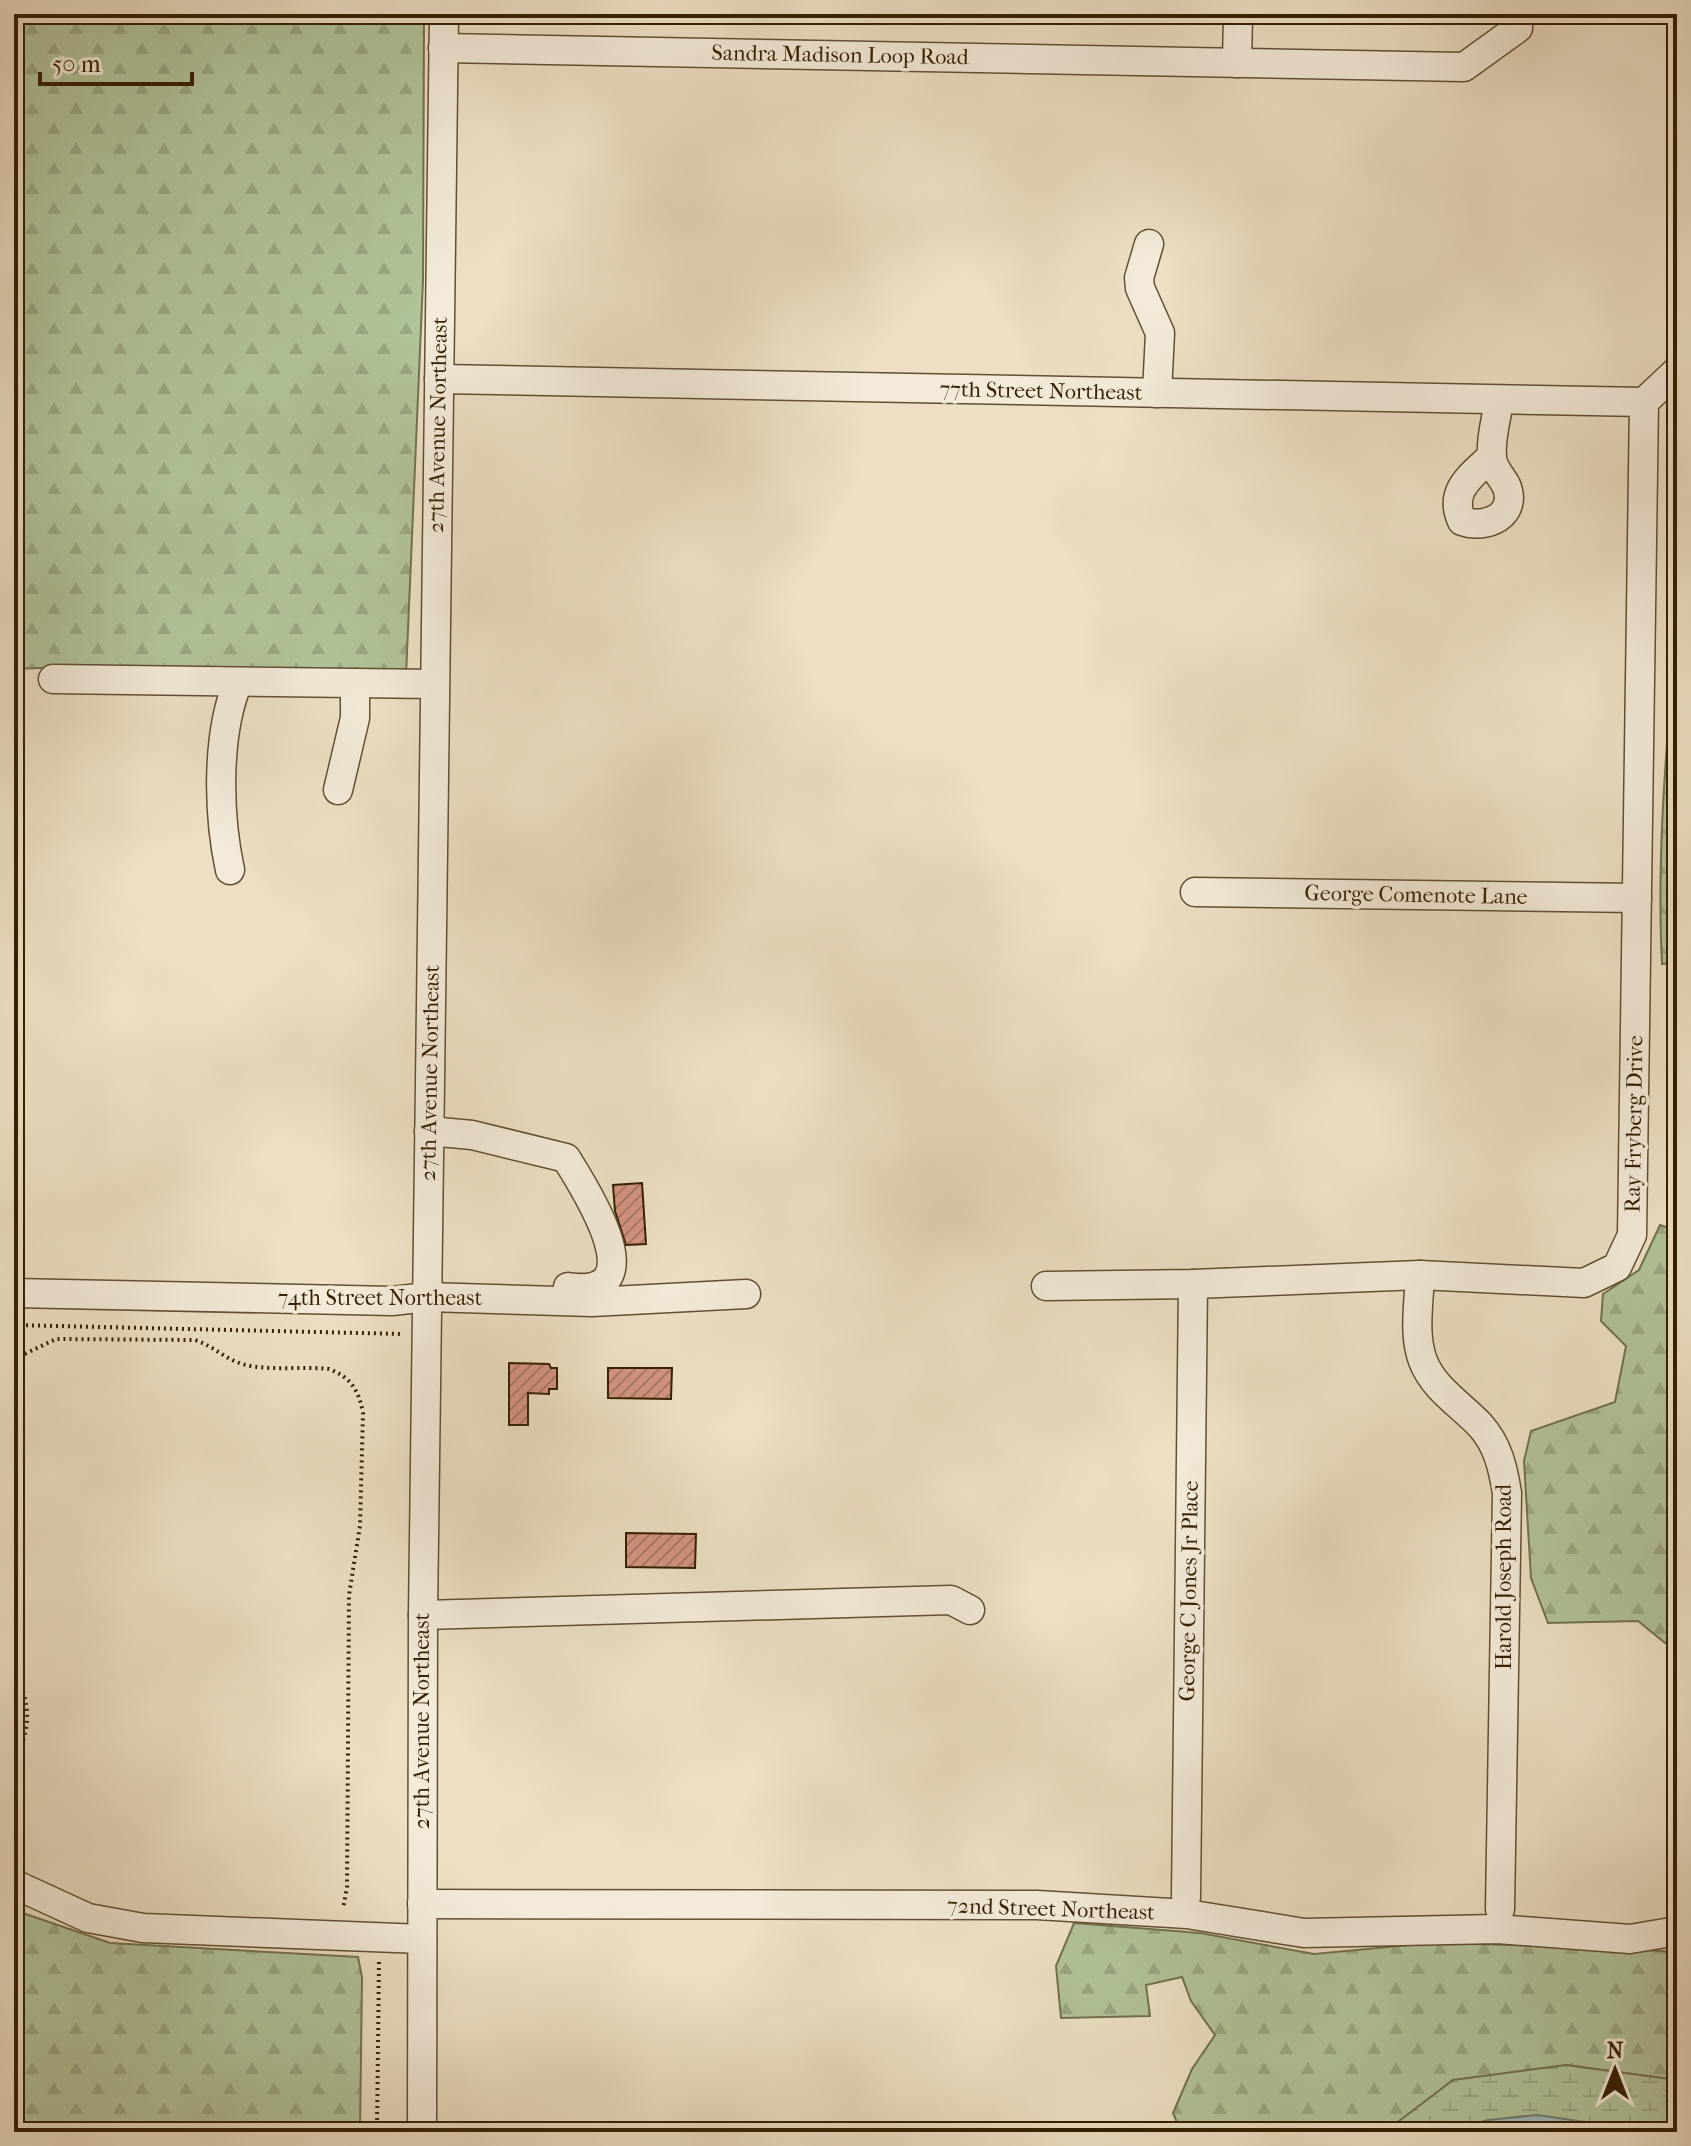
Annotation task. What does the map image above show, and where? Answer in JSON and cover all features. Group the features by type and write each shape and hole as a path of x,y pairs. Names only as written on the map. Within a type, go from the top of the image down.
{"street":[{"name":"27th Avenue Northeast","path":"422,2132 423,1615 444,14"},
{"path":"1237,63 1238,14"},
{"name":"Sandra Madison Loop Road","path":"443,48 1464,67 1518,28 1518,14"},
{"path":"1149,244 1139,278 1140,288 1160,333 1157,393"},
{"path":"1644,402 1677,371"},
{"name":"77th Street Northeast","path":"439,379 1644,402"},
{"path":"1491,457 1499,400"},
{"name":"Ray Fryberg Drive","path":"1046,1286 1420,1275 1584,1283 1617,1267 1632,1235 1644,402"},
{"path":"53,679 434,684"},
{"path":"230,870 222,777 226,715 238,682"},
{"path":"338,790 355,718 355,683"},
{"name":"George Comenote Lane","path":"1195,892 1637,898"},
{"path":"427,1290 512,1280 580,1289 603,1284 612,1267 610,1244 601,1217 566,1158 472,1135 429,1131"},
{"name":"Harold Joseph Road","path":"1420,1275 1418,1338 1422,1360 1434,1382 1480,1426 1492,1442 1503,1465 1507,1493 1500,1909"},
{"name":"George C Jones Jr Place","path":"1186,1897 1193,1284"},
{"name":"74th Street Northeast","path":"14,1293 392,1301 427,1290 592,1302 746,1294"},
{"path":"423,1615 951,1600 970,1610"},
{"path":"14,1884 88,1918 143,1928 422,1939"},
{"name":"72nd Street Northeast","path":"422,1904 1037,1905 1187,1914 1304,1933 1497,1929 1630,1939 1677,1931"}],"path":[{"path":"14,1325 426,1334"},
{"path":"14,1359 56,1339 195,1340 248,1366 329,1369 341,1373 352,1383 363,1413 360,1526 349,1595 347,1887 343,1909"},
{"path":"14,1669 23,1687 29,1717 14,1764"},
{"path":"329,1911 354,1911"},
{"path":"377,2132 379,1952"}],"green space":[{"path":"14,14 424,14 423,280 406,676 68,667 14,669"},
{"path":"1677,616 1677,962 1662,964 1662,834"},
{"path":"1660,1225 1677,1231 1677,1641 1665,1643 1638,1621 1548,1623 1531,1578 1524,1461 1531,1431 1615,1402 1626,1346 1601,1321 1603,1294 1639,1270"},
{"path":"14,1910 110,1943 358,1957 362,1977 360,2132 14,2132"},
{"path":"1074,1923 1200,1933 1314,1954 1431,1943 1677,1952 1677,2080 1566,2065 1399,2121 1396,2132 1181,2132 1173,2113 1192,2069 1215,2035 1191,2001 1182,1977 1146,1985 1150,2016 1061,2018 1056,1966"},
{"path":"1566,2065 1677,2080 1677,2132 1396,2132 1399,2121 1453,2080"}],"water":[{"path":"1537,2115 1592,2123 1620,2132 1443,2132 1488,2120"}],"building":[{"path":"642,1183 646,1244 626,1245 615,1211 613,1185"},
{"path":"509,1363 549,1364 551,1368 557,1368 557,1389 549,1389 549,1394 528,1393 528,1425 509,1425"},
{"path":"608,1368 672,1368 671,1399 608,1398"},
{"path":"626,1533 696,1534 695,1568 626,1567"}]}
